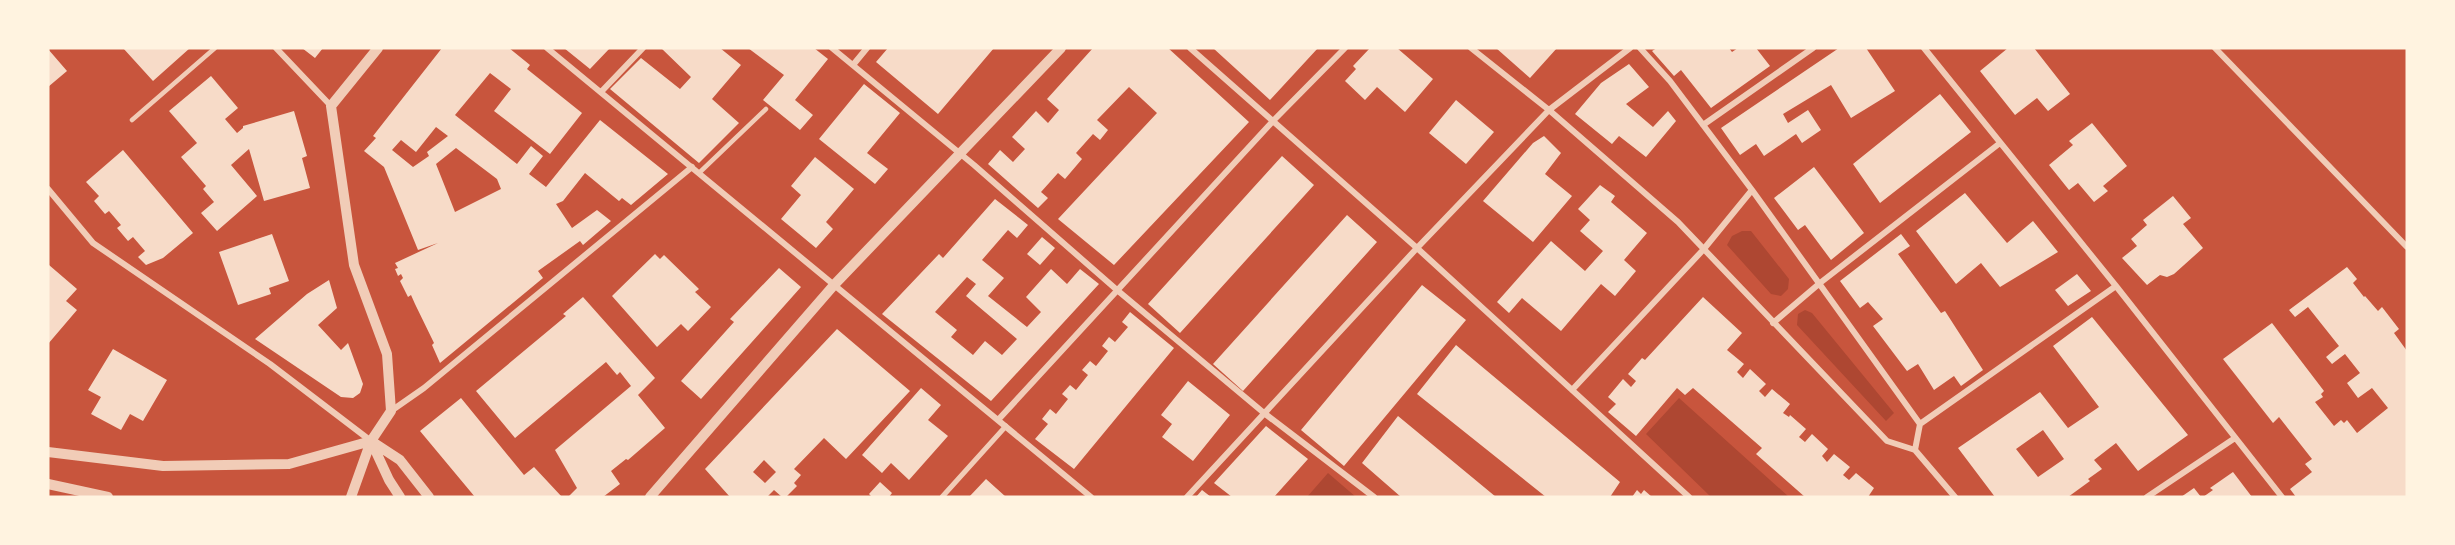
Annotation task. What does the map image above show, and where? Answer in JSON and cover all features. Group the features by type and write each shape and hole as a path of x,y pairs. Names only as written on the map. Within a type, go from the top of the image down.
{"street":[{"path":"276,48 331,106 354,266 387,354 391,411"},
{"path":"331,106 378,48"},
{"path":"547,48 1091,497"},
{"path":"601,92 643,48"},
{"path":"832,48 1264,412 1374,497"},
{"path":"853,65 867,48"},
{"path":"650,497 834,285 1061,48"},
{"path":"1190,48 1417,248 1689,497"},
{"path":"998,420 1273,121 1345,48"},
{"path":"1471,48 1549,110 1678,222 1887,441 1915,450 1955,497"},
{"path":"1187,497 1417,248 1549,110 1630,48"},
{"path":"1640,48 1670,81 1752,190 1920,424"},
{"path":"1703,125 1813,48"},
{"path":"1924,48 2282,497"},
{"path":"2215,48 2407,247"},
{"path":"1773,323 1820,283 2000,143"},
{"path":"351,497 371,441 391,411 424,388 692,167"},
{"path":"48,189 93,243 270,364 371,441 400,460 429,497"},
{"path":"1572,390 1703,250 1752,190"},
{"path":"1915,450 1920,424 2116,286"},
{"path":"942,497 1006,426"},
{"path":"2147,497 2235,438"},
{"path":"48,452 163,466 288,464 371,441"},
{"path":"371,441 389,480 400,497"},
{"path":"48,484 108,497"}],"lane":[{"path":"132,120 215,48"},
{"path":"699,173 766,109"}],"shaded area":[{"path":"1742,231 1751,231 1789,279 1788,289 1781,296 1771,294 1727,245 1732,236"},
{"path":"1805,310 1812,313 1894,413 1886,421 1797,325 1798,314"},
{"path":"1679,398 1789,497 1711,497 1646,434"},
{"path":"1328,473 1356,497 1307,497"}],"building":[{"path":"123,48 190,48 153,81"},
{"path":"302,48 323,48 315,58"},
{"path":"442,48 509,48 530,65 527,69 582,113 550,154 494,111 511,89 490,73 455,115 517,164 531,146 543,156 529,174 546,187 600,120 668,174 631,205 622,198 619,201 585,173 563,201 556,204 572,228 597,210 611,221 583,245 580,241 538,271 543,278 440,363 432,345 434,343 411,295 408,297 400,281 403,278 401,274 398,276 395,269 398,268 395,263 438,243 418,250 384,167 364,151 376,138 373,136","holes":["436,127 448,136 427,152 429,156 413,167 392,150 401,140 416,152","456,148 497,179 501,189 455,212 436,164"]},
{"path":"564,48 610,48 590,69"},
{"path":"661,48 720,48 741,65 712,99 739,123 699,163 610,89 641,58 680,89 691,77"},
{"path":"748,48 814,48 828,59 795,100 813,115 800,130 763,100 784,75"},
{"path":"888,48 994,48 938,114 876,62"},
{"path":"1093,48 1168,48 1249,122 1114,265 1058,219 1157,113 1129,87 1097,120 1108,130 1100,140 1093,134 1076,153 1082,159 1065,179 1058,173 1041,192 1048,198 1038,208 988,164 1000,150 1013,162 1025,149 1012,137 1036,111 1048,123 1059,110 1047,99"},
{"path":"1213,48 1318,48 1270,100"},
{"path":"1370,48 1397,48 1433,79 1405,112 1377,87 1365,100 1345,81 1356,69 1353,66"},
{"path":"1496,48 1557,48 1530,78"},
{"path":"1657,48 1729,48 1732,52 1738,48 1756,48 1770,66 1711,108 1681,70 1674,76 1652,51"},
{"path":"1839,48 1866,48 1895,91 1851,118 1831,85 1783,114 1788,123 1808,110 1821,130 1802,143 1796,134 1764,156 1756,144 1740,155 1721,128"},
{"path":"2008,48 2034,48 2070,94 2048,111 2037,98 2015,115 1980,71"},
{"path":"48,49 67,71 48,87"},
{"path":"1629,64 1649,87 1626,104 1653,127 1668,111 1676,121 1646,157 1619,136 1612,144 1575,114 1601,83"},
{"path":"211,76 238,108 225,119 237,133 243,126 294,111 307,156 302,158 310,188 264,201 249,149 231,165 257,196 217,231 201,213 214,202 203,189 206,186 181,157 197,143 169,111"},
{"path":"864,84 900,113 867,153 888,169 875,184 819,139"},
{"path":"1940,94 1971,132 1880,203 1853,164"},
{"path":"1456,100 1494,132 1466,164 1429,133"},
{"path":"2092,123 2127,166 2103,186 2108,191 2094,202 2078,183 2069,190 2049,165 2073,145 2069,141"},
{"path":"1544,136 1561,153 1545,174 1572,196 1533,242 1483,201 1533,143"},
{"path":"123,150 193,233 163,258 146,265 138,257 145,251 133,237 128,241 117,228 121,225 109,211 105,214 94,201 99,196 86,182"},
{"path":"1282,156 1314,185 1180,333 1148,304"},
{"path":"815,157 854,189 826,222 833,229 816,248 781,219 801,195 791,186"},
{"path":"1814,167 1864,233 1831,260 1805,225 1798,230 1774,198"},
{"path":"1600,185 1615,196 1611,202 1647,233 1624,260 1636,271 1615,296 1601,284 1561,331 1522,298 1509,313 1497,302 1551,241 1585,271 1603,251 1580,231 1590,220 1578,209"},
{"path":"1965,193 2007,243 2033,221 2058,252 2000,287 1981,263 1956,284 1916,231"},
{"path":"2173,196 2191,218 2183,224 2203,248 2174,274 2167,277 2160,275 2147,285 2122,258 2137,246 2131,239 2147,225 2143,220"},
{"path":"995,199 1028,225 1017,238 1008,230 982,260 1004,278 988,296 1027,327 1041,312 1026,297 1051,269 1067,284 1080,269 1099,284 991,401 882,314 939,254 943,258","holes":["967,277 976,284 966,296 1017,339 1002,355 985,341 973,355 951,337 957,330 935,312"]},
{"path":"1347,215 1377,242 1243,391 1213,364"},
{"path":"272,234 289,281 269,288 271,294 238,305 219,252"},
{"path":"1901,234 1910,246 1898,254 1941,313 1945,311 1983,370 1961,386 1954,376 1934,390 1918,364 1907,371 1873,326 1883,319 1868,302 1860,308 1840,281"},
{"path":"1042,237 1055,248 1040,265 1027,254"},
{"path":"655,254 660,259 664,255 699,289 695,292 711,307 688,331 681,324 657,347 612,296"},
{"path":"49,265 77,289 66,301 77,310 48,344"},
{"path":"2347,267 2357,279 2353,283 2364,297 2378,311 2382,307 2399,329 2394,333 2407,351 2407,497 2296,497 2290,489 2312,472 2305,464 2312,459 2279,417 2273,423 2223,359 2272,323 2324,391 2321,394 2323,397 2315,402 2334,426 2341,420 2344,423 2347,420 2357,433 2388,408 2372,388 2358,398 2347,383 2360,373 2345,354 2332,364 2326,357 2339,346 2308,307 2295,317 2289,310"},
{"path":"779,268 801,287 701,399 681,381 734,322 730,319"},
{"path":"2077,274 2091,291 2068,306 2055,290"},
{"path":"329,280 337,308 318,325 341,350 348,343 363,384 360,393 353,398 341,397 255,339 307,294"},
{"path":"1422,285 1466,320 1344,466 1301,430"},
{"path":"583,297 655,378 638,395 665,428 628,460 626,459 611,471 620,484 603,497 568,497 577,488 555,450 631,386 620,372 617,375 606,362 515,438 476,391 566,316 563,314"},
{"path":"1703,297 1742,333 1727,350 1744,364 1737,372 1743,378 1750,369 1766,384 1759,391 1765,397 1772,389 1790,404 1783,413 1789,417 1790,415 1806,429 1799,437 1805,442 1812,434 1828,449 1822,456 1827,462 1834,454 1850,467 1843,475 1849,480 1856,473 1874,488 1868,497 1805,497 1756,454 1762,448 1693,388 1685,395 1677,388 1636,436 1608,412 1616,404 1608,397 1623,379 1631,387 1636,381 1628,374 1642,358 1645,360"},
{"path":"1130,312 1174,348 1074,469 1035,439 1048,424 1042,419 1050,409 1056,414 1068,399 1062,394 1070,385 1076,390 1088,375 1082,370 1090,361 1096,366 1108,351 1102,346 1109,337 1115,342 1128,327 1122,322"},
{"path":"2092,317 2188,435 2138,471 2116,443 2094,460 2102,469 2068,497 1995,497 1958,448 2040,392 2068,428 2099,407 2053,346","holes":["2043,430 2064,459 2038,477 2016,449"]},
{"path":"837,329 910,391 846,459 824,438 794,469 801,475 794,483 797,486 786,497 782,497 774,490 767,497 730,497 705,469","holes":["764,460 776,472 765,483 753,472"]},
{"path":"1456,345 1620,482 1610,497 1546,497 1417,394"},
{"path":"113,349 167,380 143,421 130,414 121,430 91,414 101,397 88,390"},
{"path":"1188,381 1230,415 1193,461 1162,437 1172,424 1161,415"},
{"path":"921,388 941,405 928,420 948,436 909,480 891,463 882,473 862,455"},
{"path":"461,398 524,475 534,467 562,497 475,497 420,431"},
{"path":"1398,416 1496,497 1401,497 1362,463"},
{"path":"1266,426 1308,459 1274,497 1232,497 1214,483"},
{"path":"2233,472 2252,497 2203,497 2213,490 2210,488"},
{"path":"986,479 1006,497 969,497"},
{"path":"880,482 892,493 889,497 872,497 869,494"},
{"path":"2194,488 2201,497 2181,497"},
{"path":"1202,490 1211,497 1196,497"},
{"path":"1637,490 1641,494 1644,490 1652,497 1632,497"}]}
